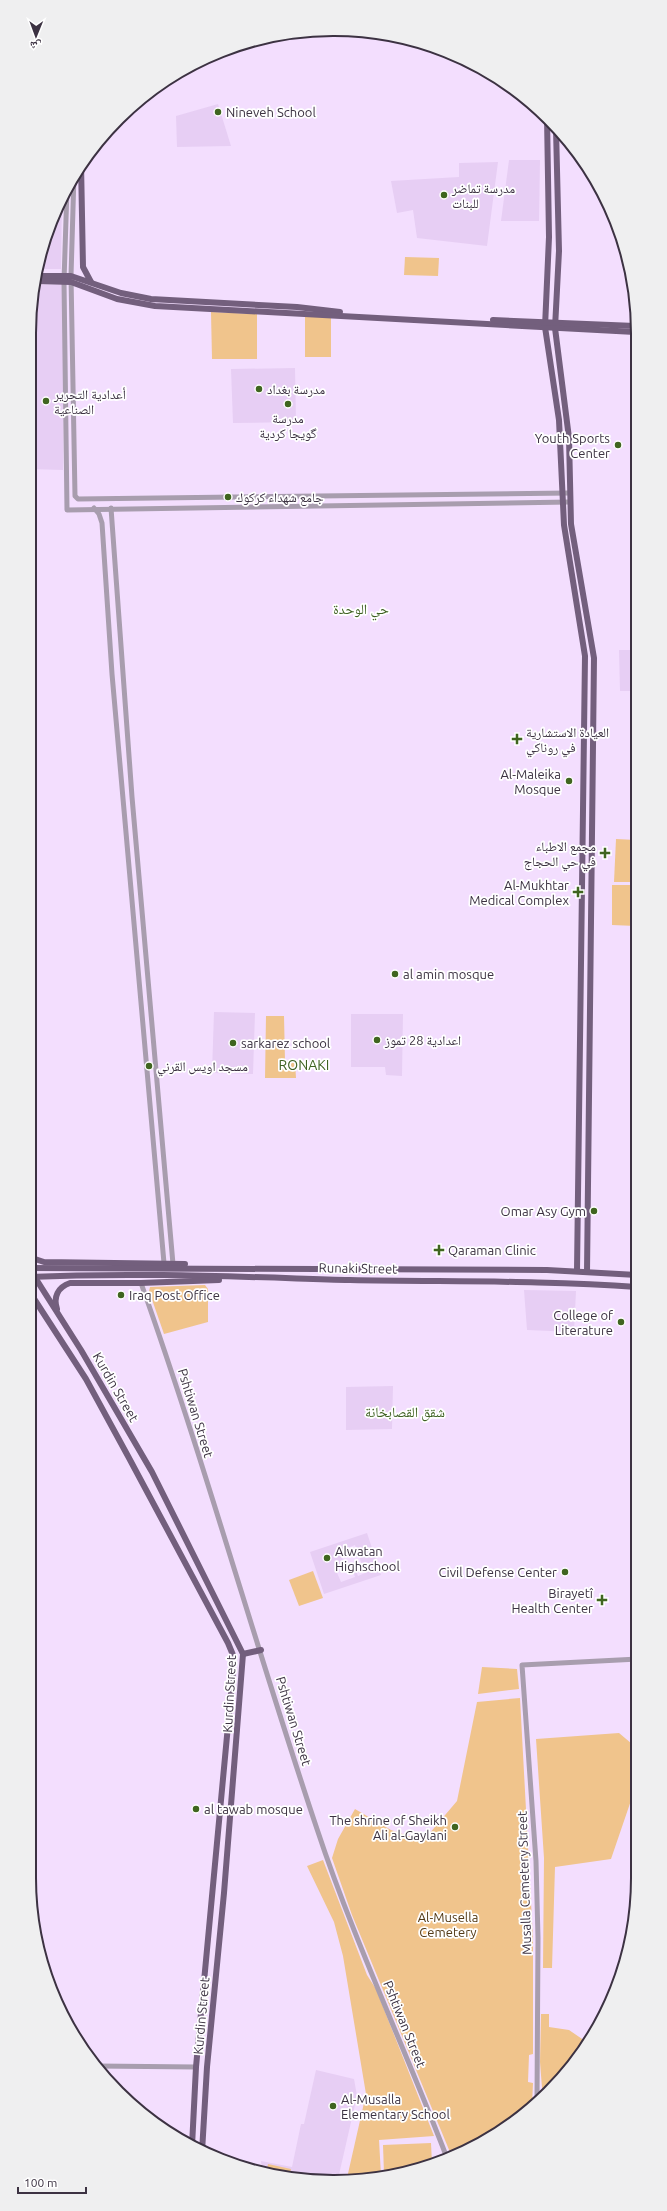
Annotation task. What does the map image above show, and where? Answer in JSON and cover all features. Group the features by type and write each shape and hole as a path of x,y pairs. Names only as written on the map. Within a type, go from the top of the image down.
{"main road":[{"path":"547,126 549,236 545,324 560,426 561,502 585,656 577,1271"},
{"path":"556,136 559,251 555,324 568,425 571,524 594,658 587,1272"},
{"path":"81,176 83,267 91,282"},
{"path":"42,277 91,282 130,295 164,300 297,307 377,315 545,324"},
{"path":"41,281 67,279 117,299 147,305 545,324 631,326"},
{"path":"555,324 631,331"},
{"path":"583,890 591,890"},
{"path":"36,1260 40,1262 164,1263 216,1268"},
{"path":"57,1262 55,1269 56,1277 62,1282 70,1283 210,1281 237,1277"},
{"name":"Runaki Street","path":"36,1268 314,1268 577,1271 631,1275"},
{"path":"314,1268 314,1278"},
{"name":"Runaki Street","path":"36,1277 314,1278 584,1283 631,1287"},
{"name":"Kurdin Street","path":"36,1279 61,1317 144,1459 235,1634 243,1654 236,1754 207,2067 202,2144"},
{"path":"61,1317 56,1305 56,1296 59,1289 70,1283"},
{"name":"Kurdin Street","path":"36,1302 86,1379 231,1650 233,1672 196,2067 192,2139"},
{"path":"133,1466 144,1459"},
{"path":"243,1654 260,1650"},
{"path":"226,1753 236,1754"},
{"path":"196,2067 207,2067"}],"street":[{"path":"73,191 67,279 75,441 76,496 81,500 570,493"},
{"path":"67,202 67,510 94,508 570,502"},
{"path":"67,441 75,441"},
{"path":"94,508 101,517 102,526 123,797 164,1263"},
{"path":"111,508 132,797 173,1264"},
{"path":"102,526 112,526"},
{"path":"123,797 132,797"},
{"name":"Pshtiwan Street","path":"141,1283 161,1339 317,1830 338,1891 445,2153"},
{"name":"Musalla Cemetery Street","path":"536,2095 538,1938 536,1861 522,1665 631,1659"},
{"path":"103,2066 196,2067"}],"shaded area":[{"path":"218,104 231,146 177,147 176,116"},
{"path":"509,160 540,160 539,221 501,221"},
{"name":"مدرسة تماضر للبنات","path":"498,162 487,246 417,238 413,210 397,213 391,181 459,177 459,163"},
{"path":"62,214 61,269 43,269 52,238"},
{"name":"أعدادية التحرير الصناعية","path":"40,285 64,285 63,470 36,469 36,334"},
{"path":"295,368 296,422 233,423 231,369"},
{"path":"619,650 631,650 631,691 620,691"},
{"name":"sarkarez school","path":"214,1012 255,1013 253,1074 212,1073"},
{"name":"اعدادية 28 تموز","path":"351,1014 403,1014 402,1076 386,1075 385,1067 351,1067"},
{"path":"524,1290 576,1291 574,1332 527,1330"},
{"path":"393,1386 392,1429 346,1430 346,1387"},
{"name":"Alwatan Highschool","path":"367,1533 381,1575 324,1594 310,1552","holes":["355,1545 365,1573 358,1576 353,1563 351,1564 355,1577 341,1582 335,1568 344,1564 340,1551"]},
{"path":"316,2070 354,2079 357,2096 339,2175 295,2172 261,2166 261,2161 292,2167 301,2124 304,2124"}],"green space":[{"path":"405,257 439,258 438,276 404,275"},
{"path":"211,312 257,314 257,359 212,359"},
{"path":"305,316 331,317 331,357 305,357"},
{"path":"616,839 631,840 631,882 614,882"},
{"path":"612,885 631,885 631,926 612,925"},
{"path":"266,1016 284,1016 285,1061 295,1062 296,1078 265,1078"},
{"path":"205,1285 208,1289 208,1322 164,1334 149,1291 150,1287"},
{"path":"313,1571 323,1598 299,1606 289,1580"},
{"path":"482,1667 517,1669 519,1689 478,1694"},
{"name":"Al-Musella Cemetery","path":"520,1698 533,1940 533,2054 529,2055 528,2082 533,2083 532,2099 515,2114 499,2125 449,2151 352,1915 332,1858 338,1839 355,1809 391,1830 423,1841 457,1801 477,1702"},
{"path":"619,1733 631,1743 631,1800 611,1859 555,1867 552,1968 543,1968 544,1858 536,1739"},
{"path":"323,1860 367,1975 376,1989 434,2136 379,2140 381,2171 348,2174 366,2094 343,1956 334,1922 307,1866"},
{"path":"541,2014 549,2014 549,2027 569,2030 583,2040 570,2059 543,2089 540,2062"},
{"path":"431,2143 432,2158 410,2165 384,2170 383,2145"},
{"path":"268,2164 291,2169 290,2171 267,2167"}],"place":[{"name":"Nineveh School","path":"218,112"},
{"name":"مدرسة تماضر للبنات","path":"444,195"},
{"name":"مدرسة بغداد","path":"259,389"},
{"name":"أعدادية التحرير الصناعية","path":"46,401"},
{"name":"مدرسة گويجا كردية","path":"288,404"},
{"name":"Youth Sports Center","path":"618,445"},
{"name":"جامع شهداء كركوك","path":"228,497"},
{"name":"العيادة الاستشارية في روناكي","path":"517,739"},
{"name":"Al-Maleika Mosque","path":"569,781"},
{"name":"مجمع الاطباء في حي الحجاج","path":"605,853"},
{"name":"Al-Mukhtar Medical Complex","path":"578,892"},
{"name":"al amin mosque","path":"395,974"},
{"name":"اعدادية 28 تموز","path":"377,1040"},
{"name":"sarkarez school","path":"233,1043"},
{"name":"مسجد اويس القرني","path":"149,1066"},
{"name":"Omar Asy Gym","path":"594,1211"},
{"name":"Qaraman Clinic","path":"439,1250"},
{"name":"Iraq Post Office","path":"121,1295"},
{"name":"College of Literature","path":"621,1322"},
{"name":"Alwatan Highschool","path":"327,1558"},
{"name":"Civil Defense Center","path":"565,1572"},
{"name":"Birayetî Health Center","path":"602,1600"},
{"name":"al tawab mosque","path":"196,1809"},
{"name":"The shrine of Sheikh Ali al-Gaylani","path":"455,1827"},
{"name":"Al-Musalla Elementary School","path":"333,2106"}],"district":[{"name":"حي الوحدة","path":"361,609"},
{"name":"RONAKI","path":"304,1065"},
{"name":"شقق القصابخانة","path":"405,1412"}]}
